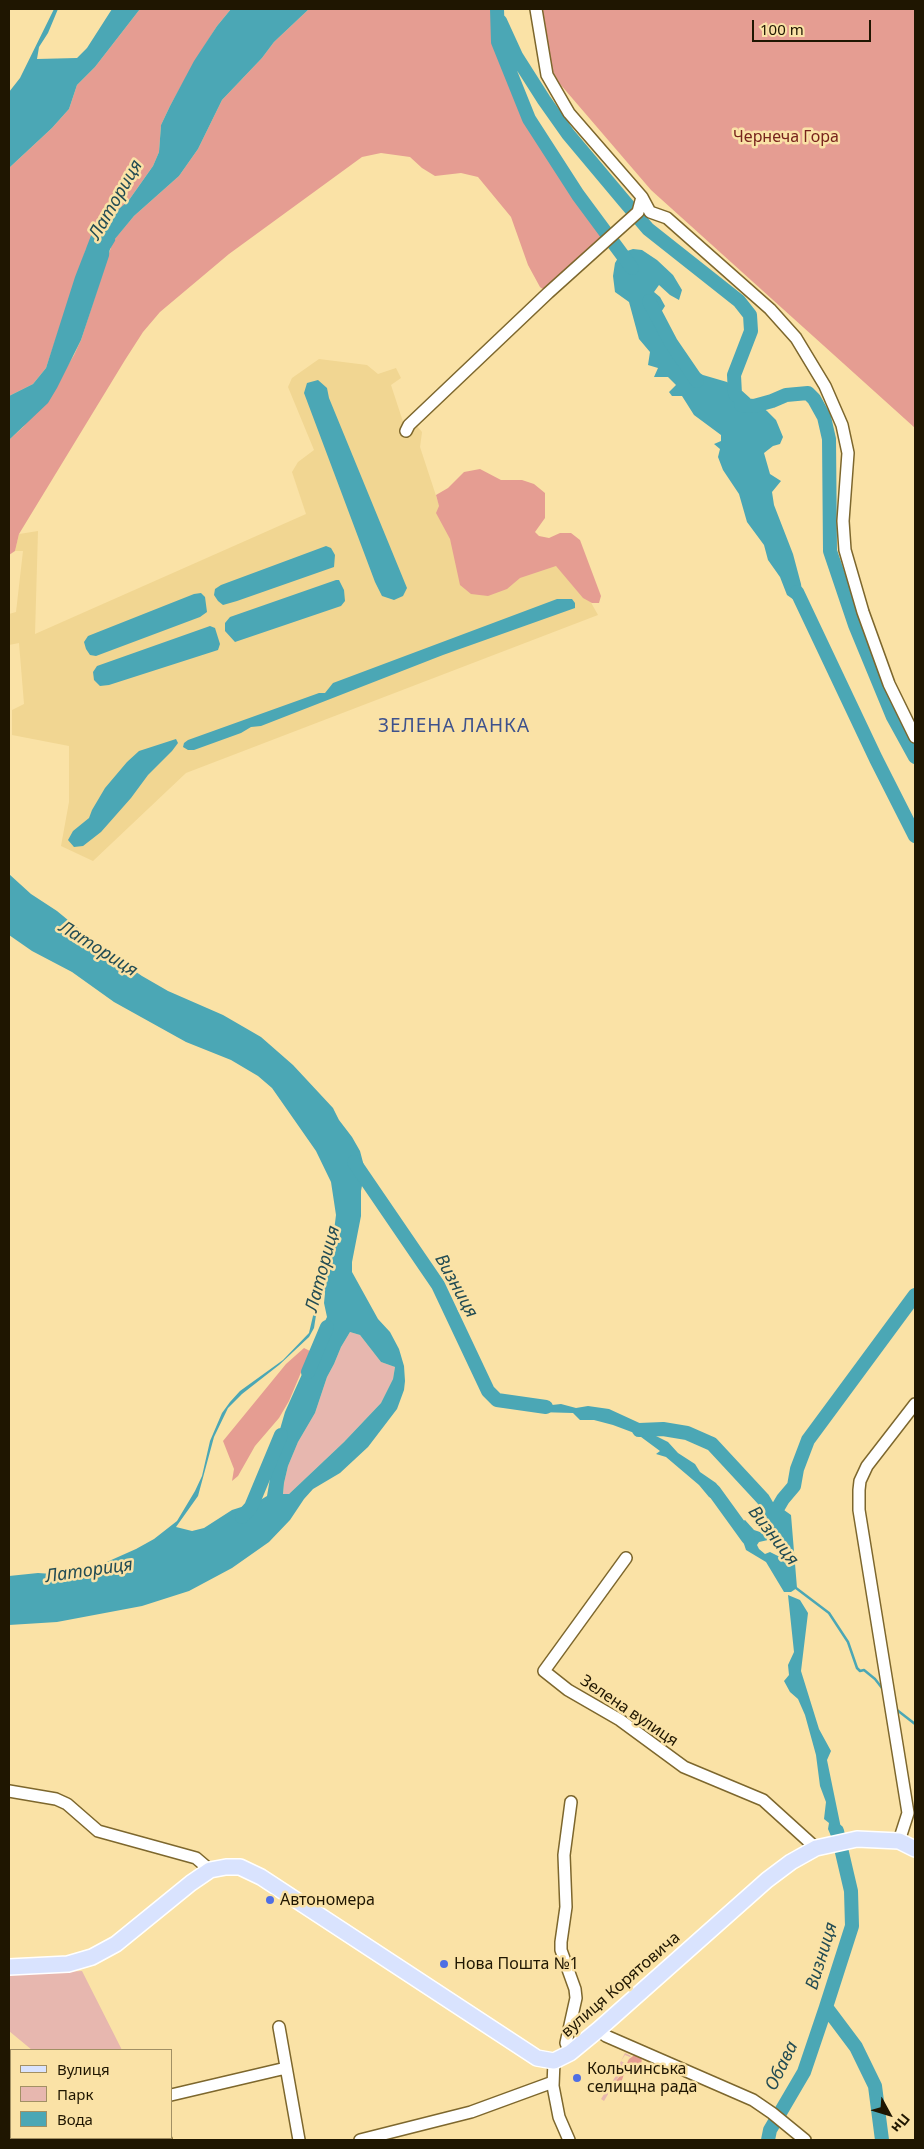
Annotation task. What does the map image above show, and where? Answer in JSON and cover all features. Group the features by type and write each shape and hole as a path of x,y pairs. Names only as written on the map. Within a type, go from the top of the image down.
{"main road":[{"name":"вулиця Корятовича","path":"554,2061 570,2053 598,2030 767,1880 791,1862 816,1848 857,1839 899,1842 915,1849"},
{"path":"9,1967 68,1964 92,1957 116,1944 190,1883 210,1870 240,1867 261,1877 537,2058 554,2061"}],"street":[{"path":"536,9 546,75 569,113 642,197 650,212 667,218 770,309 796,338 827,390 842,424 848,452 843,521 846,550 863,612 889,684 915,737"},
{"path":"406,431 409,424 638,212 642,197"},
{"path":"899,1842 908,1813 860,1520 859,1490 860,1480 868,1466 915,1404"},
{"name":"Зелена вулиця","path":"626,1558 544,1671 568,1690 620,1720 684,1767 763,1800 816,1848"},
{"path":"9,1791 56,1799 67,1804 98,1831 196,1858 210,1870"},
{"path":"570,2053 566,2043 576,1998 575,1989 561,1950 561,1942 566,1906 564,1855 571,1802"},
{"path":"279,2027 300,2140"},
{"path":"598,2030 606,2036 753,2100 784,2122 804,2140"},
{"path":"554,2061 553,2082 559,2117 569,2140"},
{"path":"172,2095 286,2068"},
{"path":"360,2140 471,2112 553,2082"}],"shaded area":[{"path":"319,359 367,365 378,374 396,368 401,378 391,385 407,434 417,426 422,432 420,447 467,590 565,556 598,615 186,773 93,861 61,846 69,802 69,746 12,735 12,710 24,704 19,643 9,645 9,614 16,612 23,551 15,551 19,534 38,531 35,634 306,514 292,472 298,462 314,450 288,387 292,378"}],"green space":[{"path":"140,9 231,9 217,26 170,106 161,125 159,152 153,166 129,200 106,221 86,249 46,368 33,384 9,396 9,168 52,128 69,109 77,85 95,67"},
{"path":"309,9 497,9 498,42 529,119 578,195 607,234 548,293 540,287 528,265 511,217 478,177 461,173 435,176 410,157 381,153 362,157 229,254 160,312 143,332 125,360 19,534 15,551 9,555 9,440 23,427 74,355 81,340 113,241 134,216 179,176 198,149 222,100 262,58 274,42"},
{"name":"Чернеча Гора","path":"541,9 915,9 915,428 651,190 560,84 550,67"},
{"path":"480,469 501,480 522,480 534,484 545,493 545,518 535,532 539,536 549,538 560,533 571,533 580,540 601,596 599,603 592,603 583,598 556,566 520,578 507,589 488,596 471,594 460,585 450,539 436,513 439,506 436,495 448,488 464,472"},
{"path":"350,1332 360,1335 381,1362 395,1367 393,1379 381,1403 344,1442 289,1494 283,1494 288,1466 298,1442 315,1413 327,1377"},
{"path":"304,1348 310,1351 289,1401 279,1418 255,1446 238,1476 232,1481 234,1469 223,1441 286,1364"},
{"path":"82,1971 121,2049 31,2049 9,2031 9,1975"},
{"path":"636,2054 642,2057 641,2067 624,2074 617,2094 607,2092 620,2076 623,2070 622,2065 626,2065 629,2059"},
{"path":"621,2061 626,2064 604,2101 601,2099 621,2068 619,2065"}],"water":[{"path":"54,9 58,9 48,33 39,47 37,59 77,58 87,48 112,9 140,9 95,67 77,85 69,109 52,128 9,168 9,92 20,78"},
{"path":"231,9 309,9 274,42 262,58 222,100 198,149 179,176 134,216 110,245 109,256 81,340 57,388 48,403 9,440 9,396 33,384 46,368 75,277 92,233 129,200 153,166 159,152 161,125 170,106 194,61 217,26"},
{"path":"633,249 642,250 657,260 673,275 682,290 679,300 659,285 654,292 660,297 665,306 658,317 686,365 703,375 727,382 767,411 776,420 783,437 780,444 773,446 764,453 770,474 781,481 772,492 774,505 793,554 801,584 804,607 787,595 780,577 768,560 764,545 747,522 739,494 723,470 718,457 720,449 714,444 721,441 721,435 694,415 682,396 672,396 669,392 676,385 668,377 654,377 658,368 648,365 650,352 639,339 629,302 615,292 613,276 615,263 621,253"},
{"path":"318,380 327,388 329,398 407,588 403,596 394,600 382,596 375,582 304,393 307,383"},
{"path":"326,546 331,548 335,555 334,567 223,605 214,595 215,589 221,585"},
{"path":"339,580 344,590 345,601 341,606 235,642 225,631 225,623 230,617"},
{"path":"201,593 205,597 207,612 200,617 96,656 90,655 86,649 84,642 88,636 194,594"},
{"path":"557,599 572,599 575,603 575,608 443,655 194,750 188,750 183,747 184,743 188,740 319,693 325,693 333,683"},
{"path":"210,626 215,628 220,644 218,650 109,685 100,686 94,680 93,672 97,666"},
{"path":"176,739 178,743 172,751 148,775 131,798 101,832 83,846 74,847 68,840 73,831 89,818 105,788 127,762 139,751"},
{"path":"9,874 31,894 57,911 108,953 142,976 168,991 223,1015 261,1037 293,1065 333,1108 360,1151 365,1170 361,1191 361,1216 352,1262 352,1272 378,1319 390,1332 399,1349 404,1366 405,1381 404,1390 397,1409 368,1447 340,1473 313,1489 290,1520 269,1542 232,1568 189,1591 142,1606 57,1622 9,1625 9,1576 38,1573 66,1575 91,1569 154,1539 177,1521 202,1476 210,1441 222,1413 240,1391 283,1360 309,1333 320,1286 331,1255 336,1215 331,1182 316,1151 272,1088 258,1076 231,1060 186,1042 114,1002 72,972 32,951 9,935","holes":["323,1288 327,1317 320,1331 319,1351 307,1363 285,1412 276,1443 267,1496 257,1502 232,1510 204,1528 192,1531 176,1527 198,1496 214,1437 228,1408 309,1337 314,1328 319,1296","350,1332 360,1335 381,1362 395,1367 393,1379 381,1403 344,1442 289,1494 283,1494 288,1466 298,1442 315,1413 327,1377"]},
{"path":"540,1400 552,1405 561,1404 576,1408 588,1406 609,1409 646,1426 652,1434 668,1442 678,1453 695,1464 700,1472 716,1483 726,1497 724,1505 709,1497 699,1485 666,1457 656,1454 660,1451 637,1434 594,1420 580,1420 573,1413 538,1412 523,1401 532,1402"},
{"path":"768,1501 773,1506 791,1515 797,1588 791,1592 784,1592 766,1562 746,1550 743,1541 733,1528 745,1520 754,1530 763,1533 766,1531 764,1517 760,1509","holes":["768,1540 777,1547 782,1555 780,1557 770,1552 765,1554 757,1545 759,1542"]},
{"path":"788,1595 800,1600 808,1613 801,1671 819,1729 831,1751 827,1760 842,1833 831,1836 828,1829 829,1823 824,1819 826,1802 820,1786 816,1755 805,1715 798,1699 790,1692 784,1681 789,1675 788,1665 794,1652"}],"waterway":[{"path":"497,9 498,42 529,119 578,195 632,268"},
{"path":"500,21 516,56 544,100 568,134 625,202 648,229 739,301 750,315 751,331 734,375 735,394 745,403"},
{"name":"Латориця","path":"108,250 114,240"},
{"path":"649,301 671,343 697,381"},
{"path":"741,405 754,406 786,395 808,393 814,399 824,417 829,439 830,551 855,625 893,717 915,757"},
{"path":"797,592 876,759 915,836"},
{"name":"Визниця","path":"354,1162 438,1285 488,1391 497,1400 546,1407"},
{"path":"771,1525 773,1516 783,1499 794,1486 797,1469 808,1440 915,1295"},
{"name":"Латориця","path":"308,1372 327,1327"},
{"path":"639,1430 663,1429 687,1433 712,1444 763,1499 773,1516"},
{"name":"Латориця","path":"242,1517 251,1507 281,1435"},
{"name":"Визниця","path":"714,1491 748,1538"},
{"path":"796,1588 829,1613 848,1642 857,1668 860,1671 864,1670 882,1688"},
{"path":"897,1710 915,1724"},
{"name":"Визниця","path":"837,1831 851,1891 852,1926 826,2007 856,2047 875,2086 882,2140"},
{"name":"Обава","path":"768,2140 770,2130 804,2072 826,2007"}],"place":[{"name":"Автономера","path":"270,1900"},
{"name":"Нова Пошта №1","path":"444,1964"},
{"name":"Кольчинська селищна рада","path":"577,2078"}],"district":[{"name":"ЗЕЛЕНА ЛАНКА","path":"454,727"}]}
